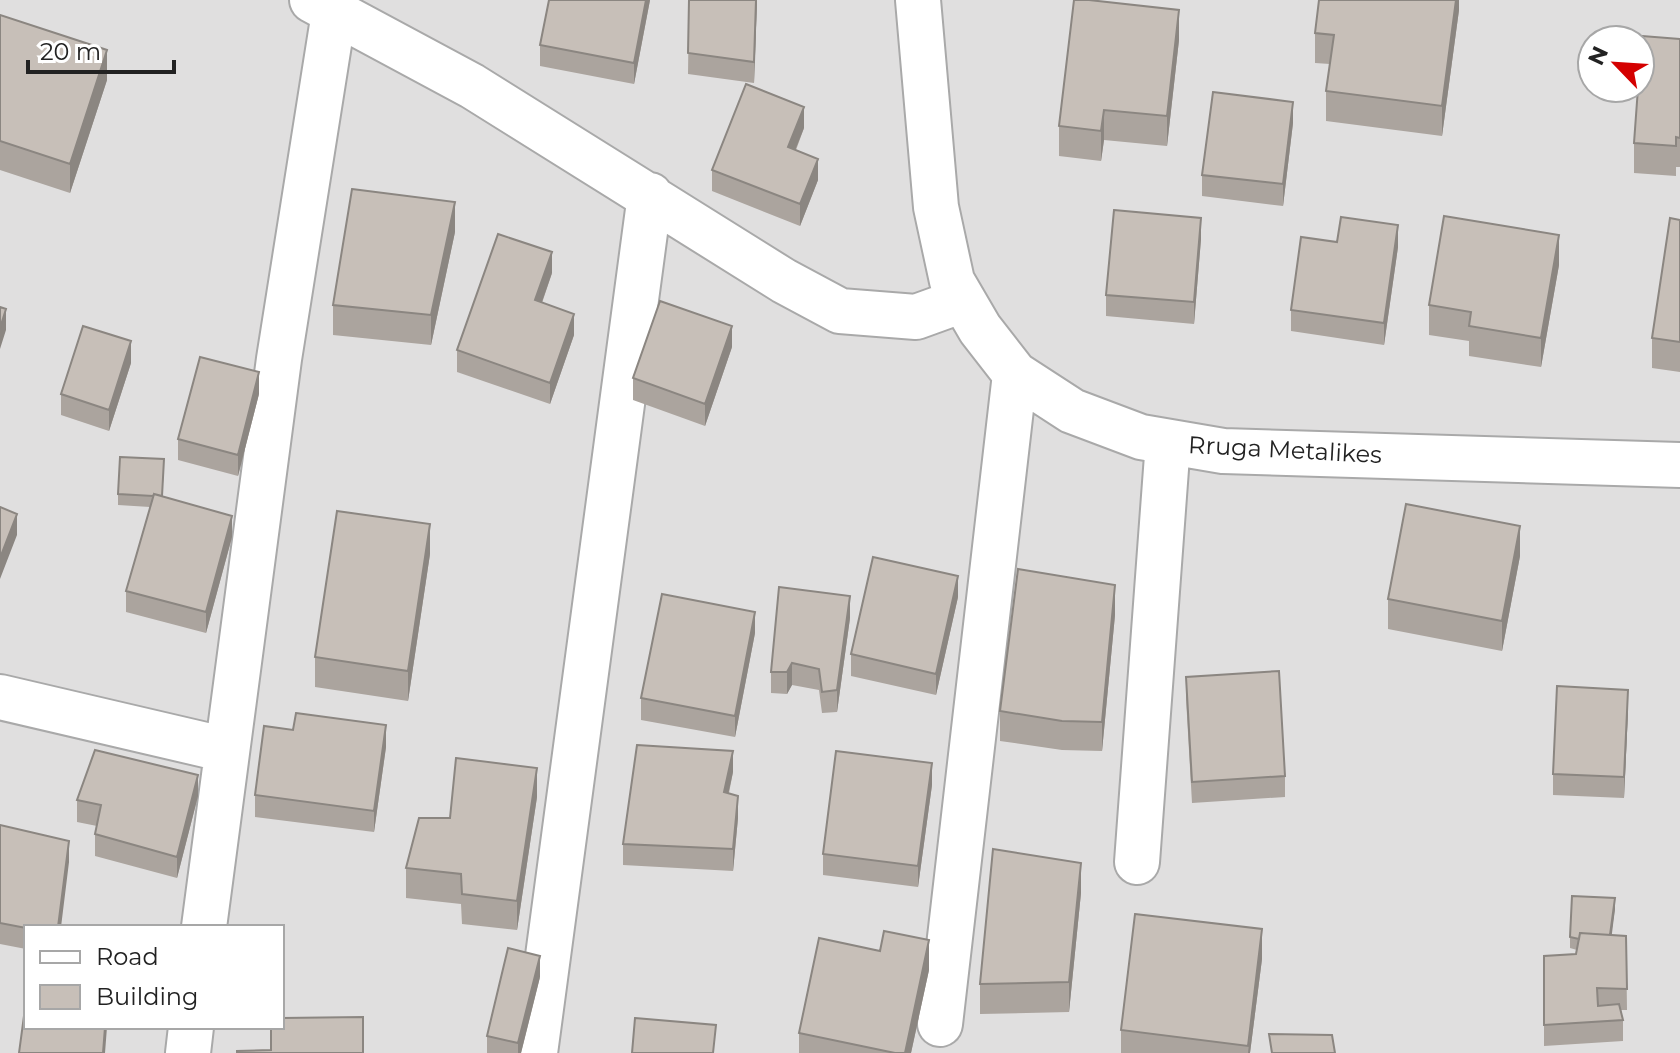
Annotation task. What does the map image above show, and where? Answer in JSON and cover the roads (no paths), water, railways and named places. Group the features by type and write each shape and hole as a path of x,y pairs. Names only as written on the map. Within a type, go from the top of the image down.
{"street":[{"name":"Rruga Metalikes","path":"918,0 936,207 952,281 980,329 1015,374 1072,411 1141,437 1223,451 1680,465"},
{"path":"204,925 328,4 472,86 784,281 840,311 916,317 963,300"},
{"path":"535,1053 650,195"},
{"path":"940,1024 1015,374"},
{"path":"1137,862 1168,442"},
{"path":"0,697 227,750"},
{"path":"188,1053 191,1029"}]}
